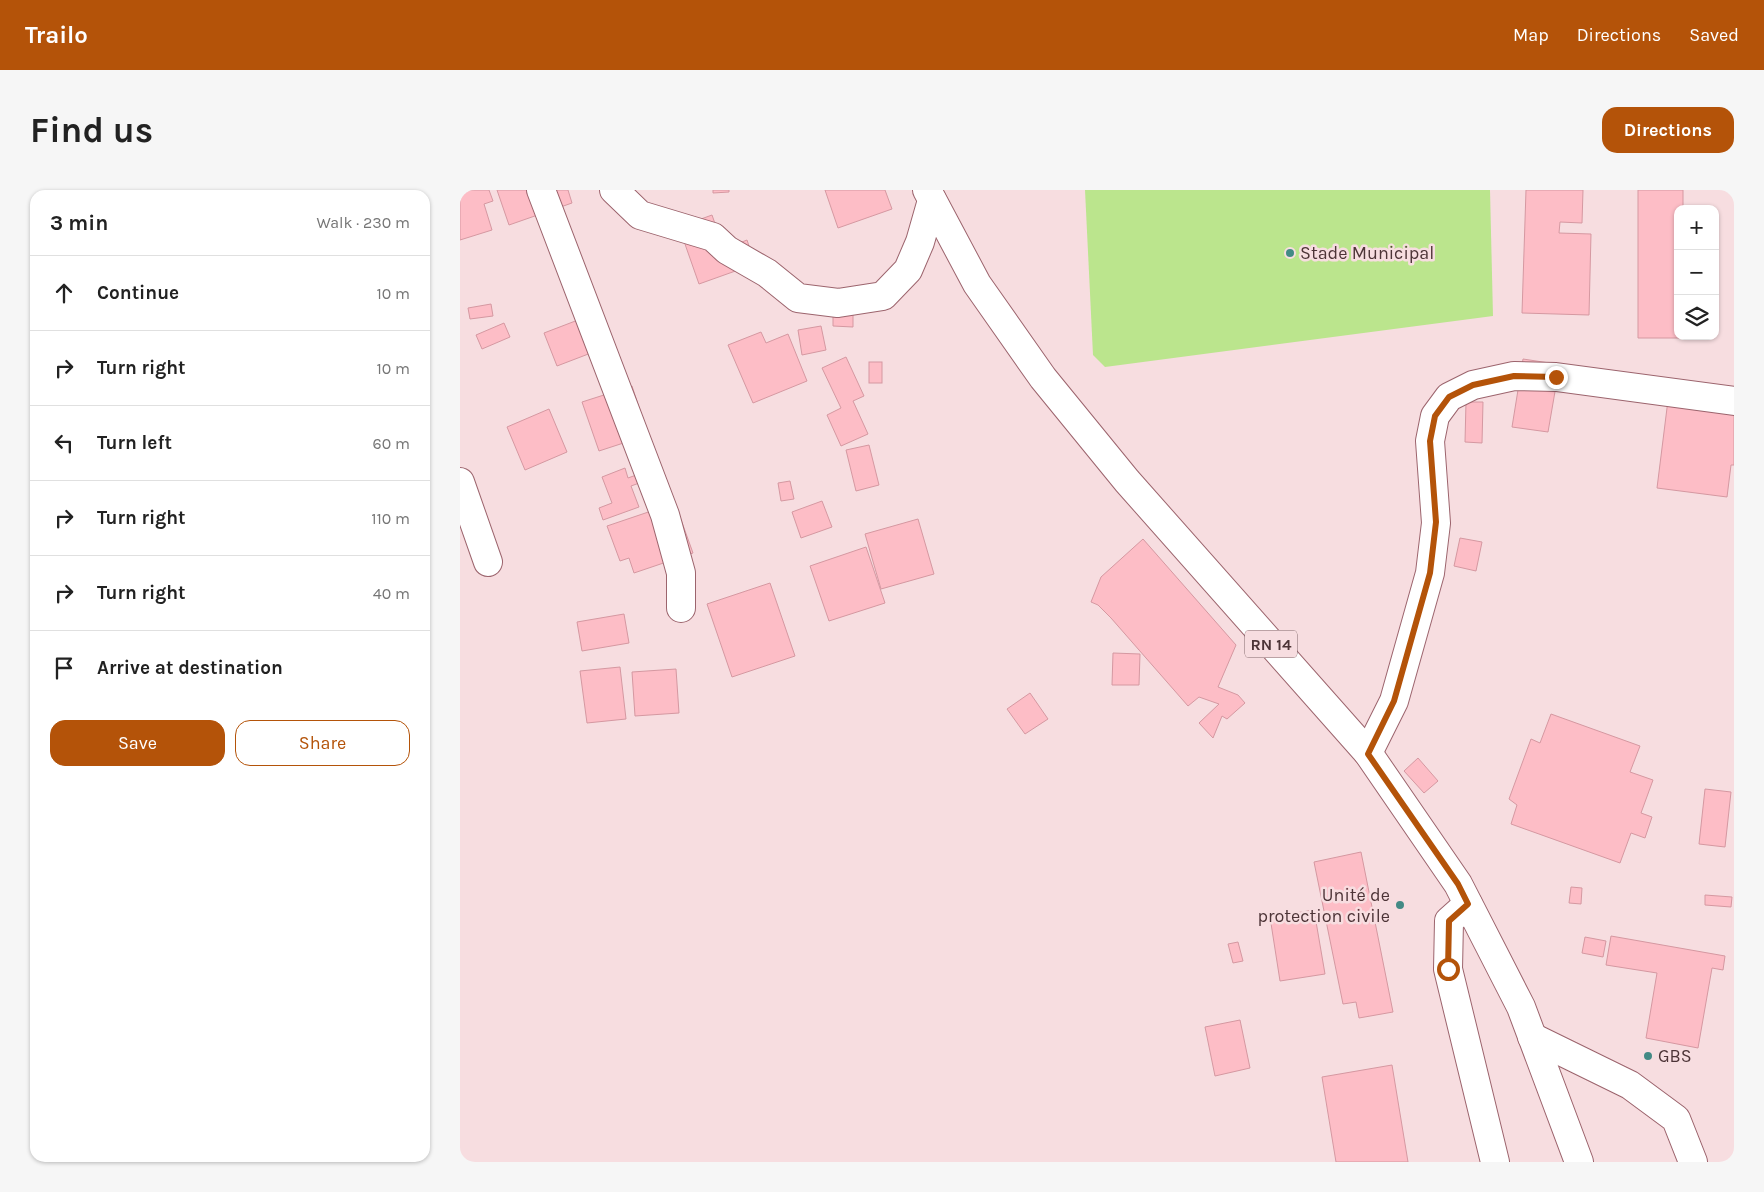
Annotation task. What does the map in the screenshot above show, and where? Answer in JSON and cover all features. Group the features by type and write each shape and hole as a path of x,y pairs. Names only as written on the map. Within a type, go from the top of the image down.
{"street":[{"path":"541,190 665,515 680,573 681,608"},
{"path":"614,190 640,215 713,237 726,250 767,274 798,298 838,303 883,296 908,270 920,242 930,195"},
{"name":"RN 14","path":"930,195 977,284 1043,378 1127,481 1368,754 1458,884 1521,1008 1580,1162"},
{"path":"1368,754 1394,701 1430,573 1436,522 1430,441 1435,416 1449,397 1473,385 1514,376 1556,377 1734,401"},
{"path":"460,482 488,562"},
{"path":"1468,904 1449,921 1448,969 1495,1162"},
{"path":"1532,1037 1630,1085 1676,1119 1693,1162"},
{"name":"RN 14","path":"1566,1128 1596,1162"}],"green space":[{"name":"Stade Municipal","path":"1085,190 1490,190 1493,316 1105,367 1093,355"}],"building":[{"path":"460,190 489,190 493,201 484,204 492,230 460,240"},
{"path":"497,190 568,190 572,203 509,225"},
{"path":"713,190 729,190 729,192 713,193"},
{"path":"825,190 885,190 892,209 838,228"},
{"path":"1526,190 1583,190 1582,223 1560,222 1559,233 1591,234 1589,315 1522,313"},
{"path":"1638,190 1683,190 1683,205 1674,205 1674,338 1638,338"},
{"path":"712,215 724,249 747,240 755,264 699,284 679,227"},
{"path":"491,304 493,316 470,319 468,308"},
{"path":"833,313 853,314 853,327 833,326"},
{"path":"591,315 604,348 557,366 544,333"},
{"path":"504,323 510,337 482,349 476,335"},
{"path":"821,326 826,350 802,355 798,330"},
{"path":"761,332 766,343 788,334 807,381 753,403 728,345"},
{"path":"846,357 864,396 853,401 868,434 841,446 827,415 841,408 822,368"},
{"path":"1523,359 1622,374 1557,380 1548,432 1512,427"},
{"path":"869,362 882,362 882,383 869,383"},
{"path":"1670,384 1734,391 1734,465 1731,465 1727,497 1657,488"},
{"path":"632,386 648,435 599,451 582,402"},
{"path":"1466,402 1483,402 1482,443 1465,442"},
{"path":"549,409 567,452 525,470 507,427"},
{"path":"869,445 879,485 856,491 846,450"},
{"path":"625,468 628,478 639,474 642,482 631,486 639,507 603,520 599,508 612,503 602,477"},
{"path":"790,481 794,499 781,501 778,483"},
{"path":"822,501 832,527 801,538 792,512"},
{"path":"675,503 693,553 634,573 629,558 620,561 607,526"},
{"path":"918,519 934,574 881,589 865,534"},
{"path":"1460,538 1482,542 1476,571 1454,566"},
{"path":"1143,539 1236,645 1218,687 1238,695 1245,703 1227,719 1222,716 1213,738 1199,723 1219,704 1199,697 1188,706 1111,618 1098,605 1091,602 1101,577"},
{"path":"866,547 885,603 829,621 810,566"},
{"path":"770,583 795,656 732,677 707,604"},
{"path":"624,614 629,643 582,651 577,622"},
{"path":"1113,653 1140,654 1139,685 1112,685"},
{"path":"620,667 626,719 587,723 580,671"},
{"path":"676,669 679,713 635,716 632,672"},
{"path":"1030,693 1048,719 1025,734 1007,709"},
{"path":"1551,714 1640,746 1630,772 1653,780 1641,813 1652,817 1645,838 1631,833 1620,863 1511,824 1517,805 1509,799 1531,739 1540,743"},
{"path":"1418,758 1438,781 1424,793 1404,771"},
{"path":"1705,789 1731,792 1725,847 1699,844"},
{"path":"1361,852 1393,1012 1359,1018 1356,1002 1343,1004 1314,862"},
{"path":"1571,887 1582,888 1581,904 1569,903"},
{"path":"1705,895 1732,897 1731,907 1705,905"},
{"path":"1314,910 1325,974 1280,981 1270,917"},
{"path":"1611,936 1725,956 1723,970 1712,968 1698,1048 1646,1038 1657,973 1606,965"},
{"path":"1585,937 1606,941 1603,957 1582,953"},
{"path":"1238,942 1243,961 1233,963 1228,944"},
{"path":"1240,1020 1250,1068 1215,1076 1205,1027"},
{"path":"1392,1065 1408,1162 1336,1162 1322,1077"}],"place":[{"name":"Stade Municipal","path":"1290,253"},
{"name":"Unité de protection civile","path":"1400,905"},
{"name":"GBS","path":"1648,1056"}],"route":[{"path":"1448,969 1449,921 1451,922 1468,904 1458,884 1368,754 1394,701 1430,573 1436,522 1430,441 1435,416 1449,397 1473,385 1514,376 1556,377"}]}
